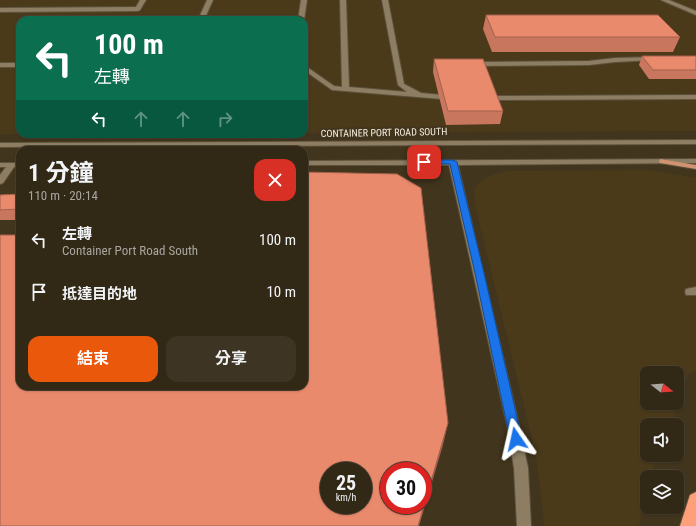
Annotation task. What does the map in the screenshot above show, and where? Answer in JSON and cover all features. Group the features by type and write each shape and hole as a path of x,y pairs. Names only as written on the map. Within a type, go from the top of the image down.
{"highway":[{"path":"689,526 696,501"}],"main road":[{"path":"664,161 696,167"}],"street":[{"path":"0,10 138,9 143,0"},
{"path":"203,16 210,0"},
{"path":"302,16 304,0"},
{"path":"343,0 346,90"},
{"path":"386,0 401,85 410,92 423,96"},
{"path":"664,0 696,13"},
{"path":"30,10 34,5"},
{"path":"465,64 589,63 615,60 665,59"},
{"path":"0,66 16,65"},
{"path":"308,70 332,88 439,97"},
{"path":"491,98 696,97"},
{"name":"CONTAINER PORT ROAD SOUTH","path":"0,145 696,142"},
{"path":"308,163 696,161"},
{"path":"453,162 513,425 521,468 524,526"},
{"path":"0,165 16,165"},
{"path":"0,181 16,165"}],"shaded area":[{"path":"0,0 696,0 696,131 308,133 308,16 16,16 16,134 0,134"},
{"path":"650,170 696,178 696,370 688,375 684,386 684,366 640,366 640,410 675,410 673,418 640,418 640,462 655,462 653,470 640,470 640,514 642,514 639,526 544,526 535,451 475,205 474,193 477,184 489,176 508,171"}],"building":[{"path":"486,15 658,15 680,37 495,37"},
{"path":"642,56 696,56 696,70 653,70"},
{"path":"434,59 483,59 503,111 448,111"},
{"path":"308,172 397,174 421,188 448,423 432,478 432,462 380,462 380,514 421,514 418,526 0,526 0,235 16,235 16,390 308,390"},
{"path":"16,194 16,209 0,210 0,195"}],"route":[{"path":"424,162 453,162 480,273 516,439"}]}
